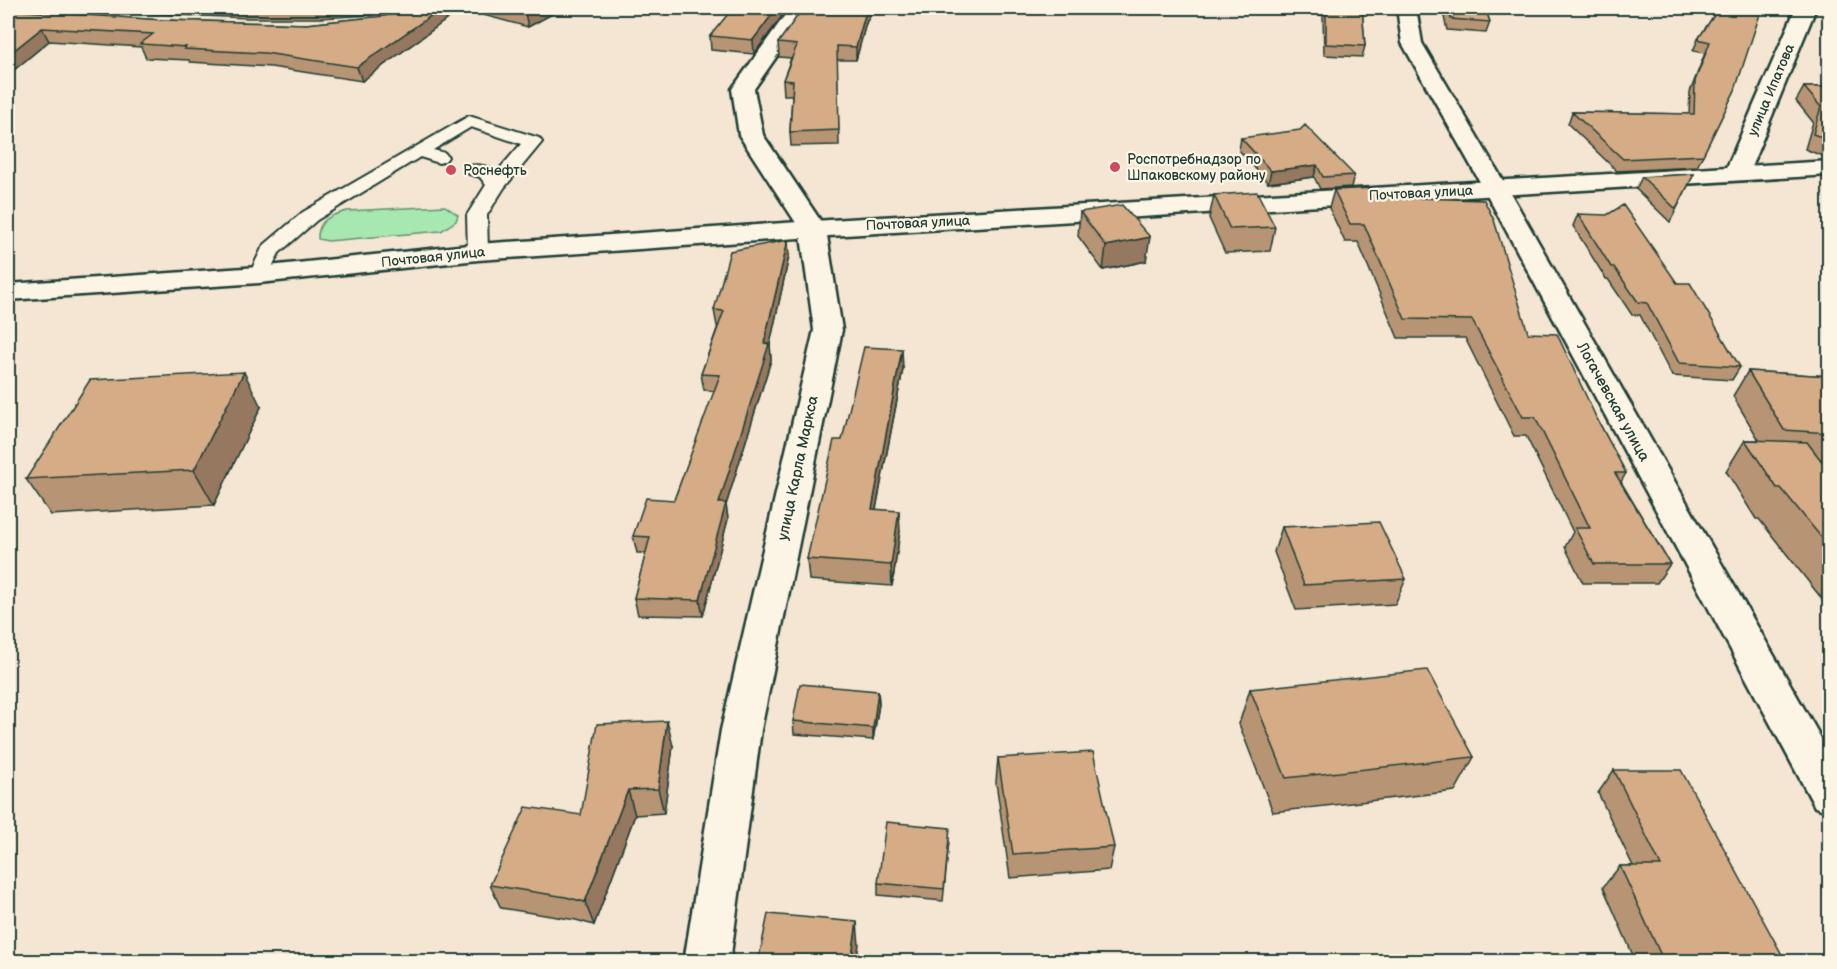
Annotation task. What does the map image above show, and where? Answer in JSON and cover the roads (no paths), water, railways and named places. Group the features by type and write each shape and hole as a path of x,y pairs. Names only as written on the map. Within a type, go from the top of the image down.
{"street":[{"name":"улица Карла Маркса","path":"707,962 741,730 828,330 813,229 751,135 743,89 800,8"},
{"name":"Логачевская улица","path":"1406,8 1412,43 1496,189 1830,794"},
{"name":"улица Ипатова","path":"1737,172 1806,8"},
{"name":"Почтовая улица","path":"8,292 259,275 478,252 813,229 1830,168"}],"lane":[{"path":"259,275 270,250 310,216 470,121 533,142 496,185 477,215 478,252"},
{"path":"417,152 439,157"},
{"path":"476,170 487,173 496,185"}],"place":[{"name":"Роспотребнадзор по Шпаковскому району","path":"1115,167"},
{"name":"Роснефть","path":"451,170"}]}
